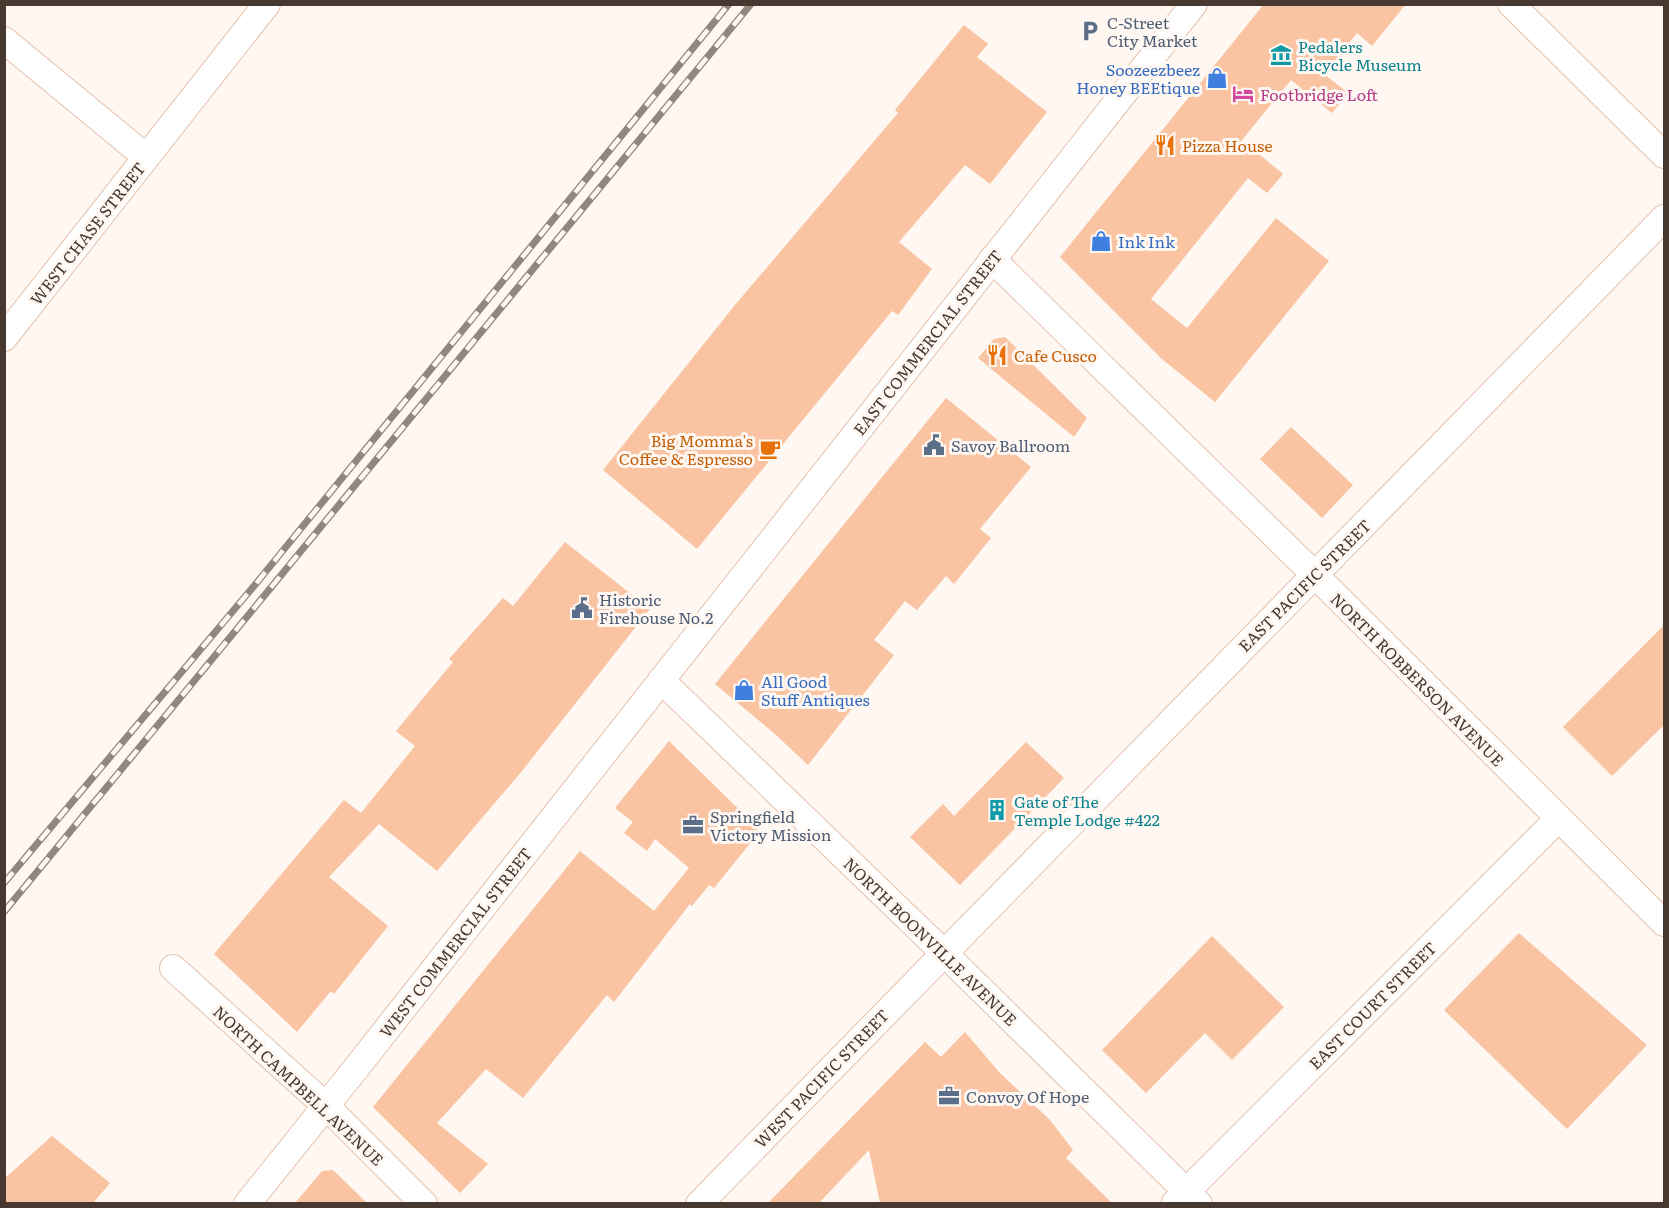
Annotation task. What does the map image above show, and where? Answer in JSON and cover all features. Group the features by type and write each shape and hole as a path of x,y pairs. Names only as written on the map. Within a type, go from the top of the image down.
{"street":[{"name":"WEST CHASE STREET","path":"4,338 267,4"},
{"name":"EAST COMMERCIAL STREET","path":"661,680 1194,4"},
{"path":"1511,4 1665,155"},
{"path":"4,40 146,157"},
{"name":"EAST PACIFIC STREET","path":"944,953 1665,218"},
{"name":"NORTH ROBBERSON AVENUE","path":"992,259 1314,574 1665,923"},
{"name":"NORTH BOONVILLE AVENUE","path":"661,680 944,953 1187,1199"},
{"name":"WEST COMMERCIAL STREET","path":"247,1203 661,680"},
{"name":"EAST COURT STREET","path":"1187,1199 1558,819"},
{"name":"WEST PACIFIC STREET","path":"699,1203 944,953"},
{"name":"NORTH CAMPBELL AVENUE","path":"173,968 326,1106 424,1203"}],"building":[{"path":"1264,4 1406,4 1372,46 1357,33 1324,74 1348,93 1332,113 1291,80 1242,140 1283,174 1267,193 1248,178 1151,299 1187,328 1276,218 1329,261 1215,402 1162,359 1060,257"},
{"path":"964,25 988,44 977,57 1047,112 990,184 965,165 899,242 932,269 898,315 892,311 697,549 603,470 735,305 898,113 895,110"},
{"path":"1005,337 1087,418 1074,437 978,358 994,339"},
{"path":"946,398 1031,467 980,529 991,538 954,584 946,576 917,610 905,601 874,640 894,655 808,765 715,684"},
{"path":"1291,427 1353,485 1322,518 1260,459"},
{"path":"565,542 650,609 522,771 437,871 379,824 329,877 388,926 334,994 331,991 297,1032 214,954 344,800 361,813 415,746 396,731 453,662 449,659 503,598 513,606"},
{"path":"1665,624 1665,724 1612,776 1563,727"},
{"path":"669,741 757,827 756,836 714,888 709,885 692,906 690,904 614,1002 607,995 523,1098 486,1069 437,1123 488,1164 460,1193 373,1107 580,851 654,911 689,868 655,839 647,851 624,833 633,822 615,808"},
{"name":"Gate of The Temple Lodge #422","path":"1026,742 1064,778 960,885 910,837 943,804 954,816"},
{"path":"1519,933 1647,1045 1567,1129 1444,1010"},
{"path":"1212,936 1284,1007 1232,1060 1205,1033 1146,1093 1102,1050"},
{"name":"Convoy Of Hope","path":"965,1032 999,1072 1050,1120 1073,1150 1066,1158 1112,1203 880,1203 869,1150 819,1203 768,1203 925,1042 941,1057"},
{"path":"52,1136 110,1183 93,1203 4,1203 4,1179"},
{"path":"333,1170 367,1203 295,1203 322,1171"}],"railway":[{"path":"4,883 254,586 729,4"},
{"path":"4,912 751,4"}],"place":[{"name":"C-Street City Market","path":"1090,31"},
{"name":"Pedalers Bicycle Museum","path":"1281,55"},
{"name":"Soozeezbeez Honey BEEtique","path":"1217,78"},
{"name":"Footbridge Loft","path":"1243,94"},
{"name":"Pizza House","path":"1165,145"},
{"name":"Ink Ink","path":"1101,241"},
{"name":"Cafe Cusco","path":"997,355"},
{"name":"Savoy Ballroom","path":"934,445"},
{"name":"Big Momma's Coffee & Espresso","path":"770,449"},
{"name":"Historic Firehouse No.2","path":"582,608"},
{"name":"All Good Stuff Antiques","path":"744,690"},
{"name":"Gate of The Temple Lodge #422","path":"997,810"},
{"name":"Springfield Victory Mission","path":"693,825"},
{"name":"Convoy Of Hope","path":"949,1096"}]}
